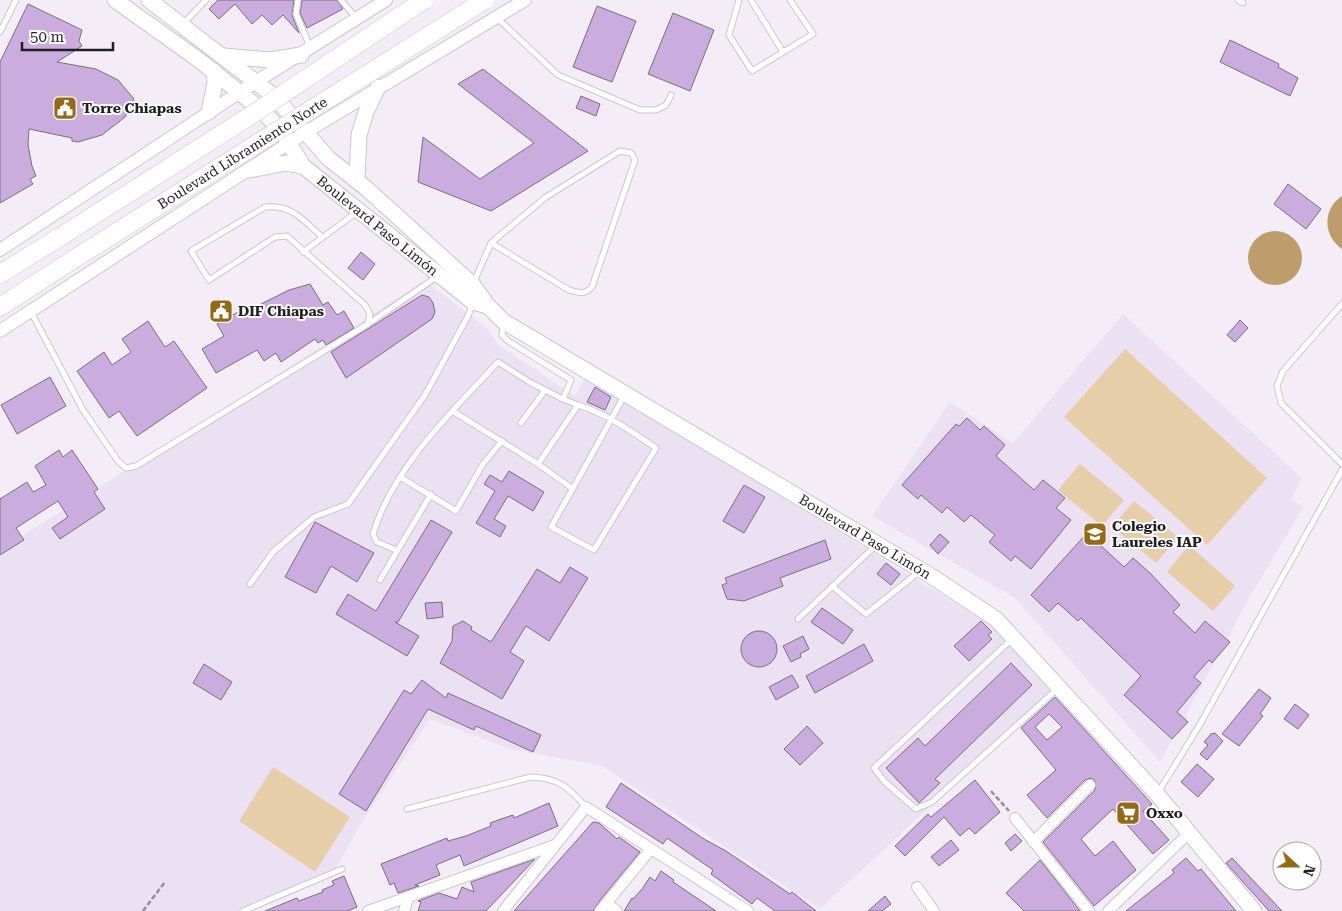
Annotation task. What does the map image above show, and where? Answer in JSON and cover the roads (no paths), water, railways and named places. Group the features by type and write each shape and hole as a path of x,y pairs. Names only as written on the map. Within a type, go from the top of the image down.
{"highway":[{"name":"Boulevard Libramiento Norte","path":"0,274 256,112 424,0"},
{"name":"Boulevard Libramiento Norte","path":"0,307 485,0"}],"main road":[{"name":"Boulevard Paso Limón","path":"149,0 275,97 328,158 356,180 473,285 488,306 503,321 922,570 996,620 1157,794 1252,910"},
{"name":"Boulevard Paso Limón","path":"119,1 240,92 281,130 303,166 358,212 473,302 488,306"},
{"path":"224,56 270,60 306,52"},
{"path":"209,112 216,83 214,71"},
{"path":"356,180 359,135 366,112 378,87"},
{"path":"249,170 286,163 303,166"}],"street":[{"path":"1,249 209,112 386,0"},
{"path":"0,331 290,143 302,127 378,87 526,0"},
{"path":"1033,842 1090,785"},
{"path":"503,911 586,807 748,911"},
{"path":"1015,818 1089,911"},
{"path":"1108,911 1188,834"},
{"path":"368,911 556,845"},
{"path":"617,911 603,907 651,850"},
{"path":"917,887 934,911"},
{"path":"404,911 409,896"}],"lane":[{"path":"0,32 2,24 16,0"},
{"path":"182,25 206,0"},
{"path":"298,0 296,14 306,52"},
{"path":"341,0 357,19"},
{"path":"739,0 729,36 752,71 812,34 790,0"},
{"path":"750,0 783,52"},
{"path":"497,18 558,75 640,110 656,110 666,105 671,95"},
{"path":"473,285 491,242 546,197 620,151 630,153 635,160 592,286 587,292 580,294 569,290 491,242"},
{"path":"322,238 292,210 278,206 265,207 191,251 209,280 282,235 287,236 365,305 370,314 368,324"},
{"path":"303,252 358,212"},
{"path":"30,312 83,410 118,461 126,468 136,466 368,324 438,276 450,265"},
{"path":"250,584 273,552 314,517 348,504 425,395 467,318 473,302"},
{"path":"1342,304 1283,371 1277,386 1282,403 1342,464"},
{"path":"503,321 502,335 508,341 571,380 563,399"},
{"path":"396,550 377,542 372,534 378,517 400,477 418,453 498,362 563,399 596,410 612,419 656,448 594,550 552,527 574,489 612,419 626,394"},
{"path":"521,423 545,390"},
{"path":"538,464 578,405"},
{"path":"454,412 538,464 574,489"},
{"path":"400,477 431,494 456,511 483,464 502,441"},
{"path":"1157,794 1203,718 1342,470"},
{"path":"380,580 396,550 431,494"},
{"path":"798,619 877,544"},
{"path":"832,586 866,614 922,570"},
{"path":"1013,638 874,768 885,782 916,810 932,802 1059,688"},
{"path":"407,809 531,777 549,778 570,788 586,807"},
{"path":"243,911 342,869"}],"place":[{"name":"Torre Chiapas","path":"65,108"},
{"name":"DIF Chiapas","path":"221,311"},
{"name":"Colegio Laureles IAP","path":"1095,534"},
{"name":"Oxxo","path":"1128,813"}]}
